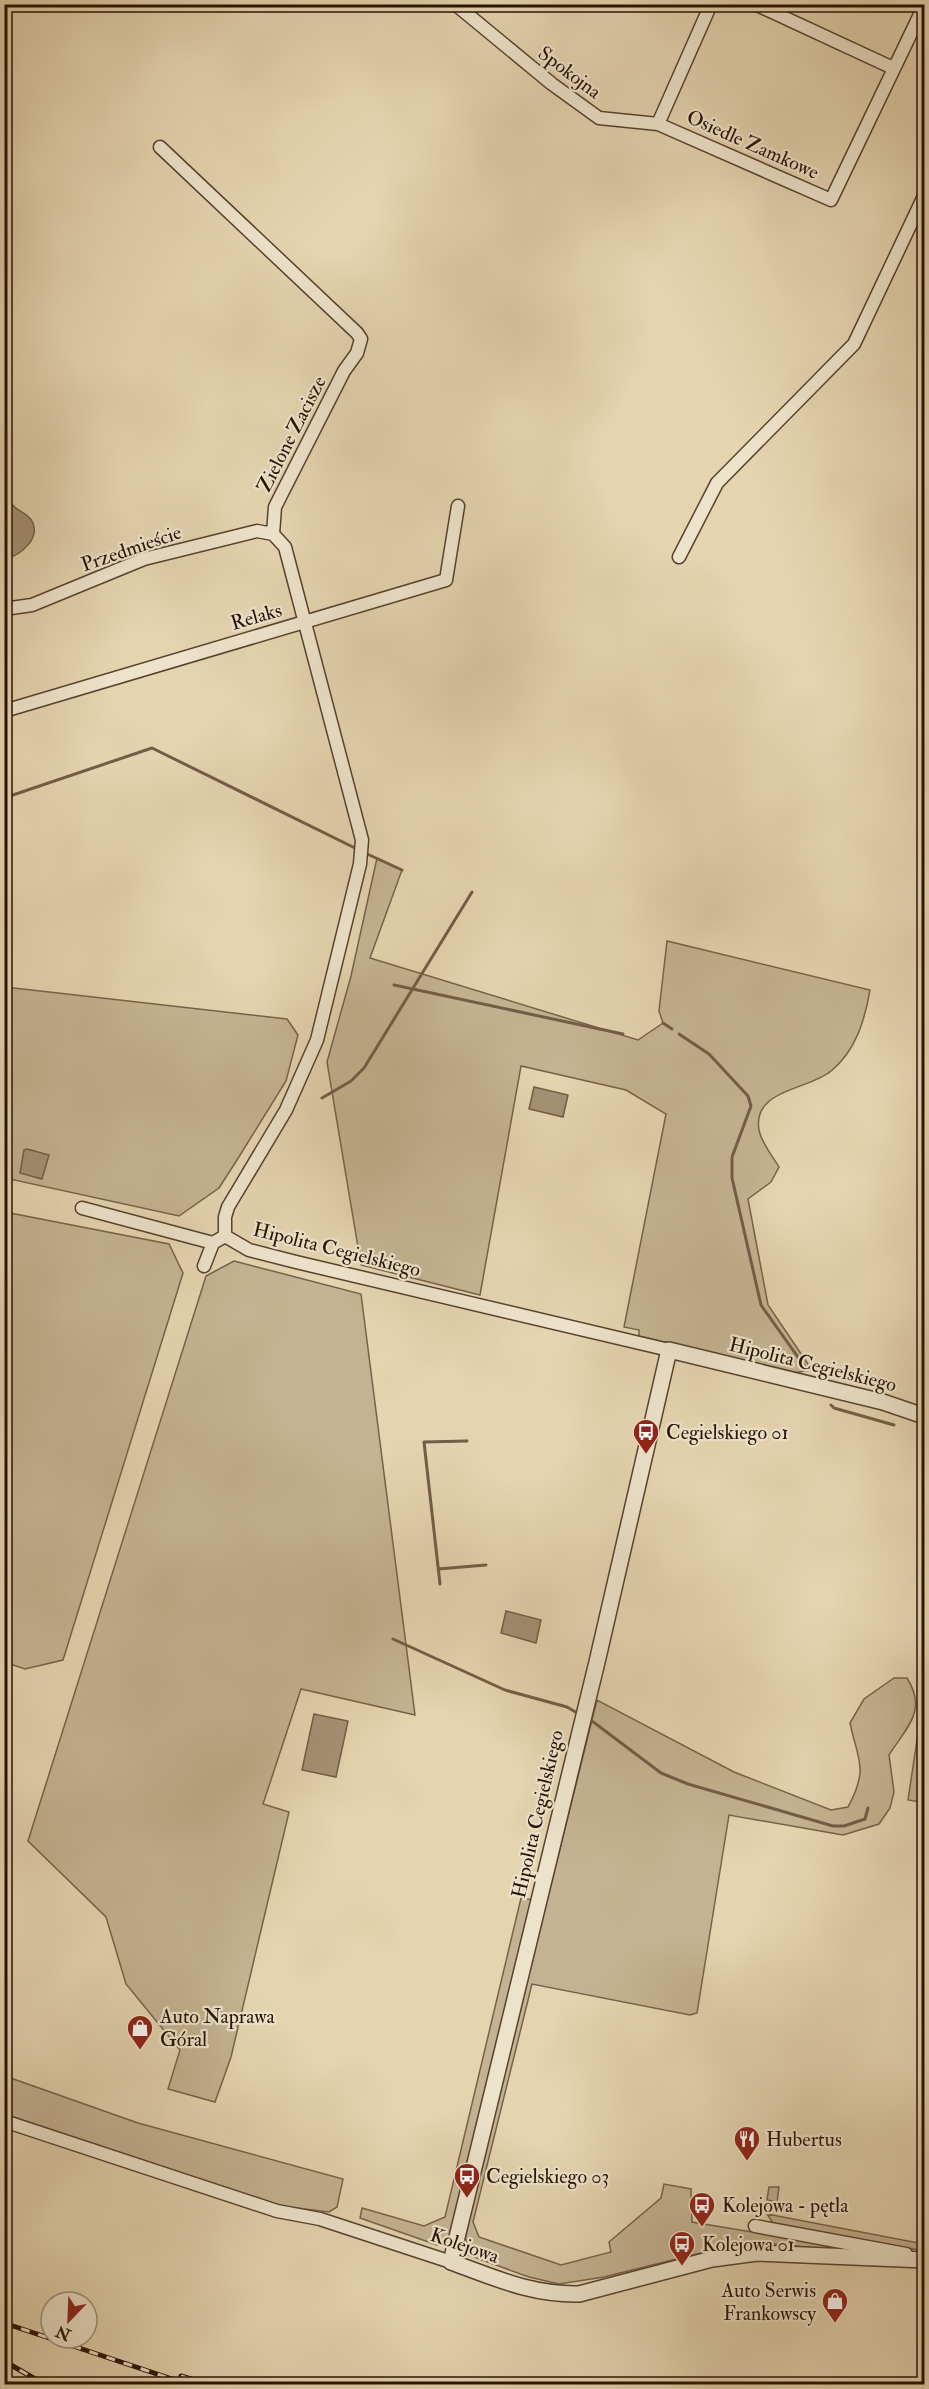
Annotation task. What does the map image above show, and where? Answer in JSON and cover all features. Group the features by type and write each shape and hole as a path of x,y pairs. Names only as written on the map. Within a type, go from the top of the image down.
{"street":[{"name":"Spokojna","path":"455,4 552,84 599,118 658,124"},
{"path":"658,124 711,4"},
{"path":"755,4 893,68"},
{"name":"Osiedle Zamkowe","path":"658,124 831,200 924,6"},
{"name":"Zielone Zacisze","path":"160,147 361,339 357,353 344,371 275,507 273,534"},
{"path":"680,557 717,483 854,344 924,196"},
{"name":"Relaks","path":"4,711 446,580 458,506"},
{"name":"Przedmieście","path":"4,609 32,605 144,560 257,531 273,534"},
{"path":"273,534 285,547 304,622"},
{"name":"Hipolita Cegielskiego","path":"304,622 360,834 362,851 338,960 317,1040 286,1110 228,1207 225,1236 243,1247 268,1255 883,1402 924,1416"},
{"path":"82,1208 213,1243"},
{"path":"204,1266 213,1243 225,1236"},
{"name":"Hipolita Cegielskiego","path":"451,2262 664,1376 664,1361 669,1350"},
{"path":"664,1376 691,1355"},
{"name":"Kolejowa","path":"4,2121 277,2211 320,2219 538,2293 579,2294 712,2259 757,2253 924,2259"},
{"name":"Kolejowa","path":"755,2226 924,2259"}],"shaded area":[{"path":"4,481 9,501 30,518 34,527 34,534 28,545 18,554 6,559"},
{"path":"377,858 402,870 370,958 638,1040 663,1023 659,1011 667,941 870,990 858,1034 840,1063 821,1077 773,1098 764,1106 759,1116 760,1135 779,1167 771,1182 748,1199 768,1305 812,1370 793,1373 639,1336 639,1330 624,1327 666,1114 626,1090 521,1066 480,1295 361,1265 327,1062 351,976"},
{"path":"5,987 287,1019 298,1035 286,1081 219,1188 179,1216 5,1178"},
{"path":"534,1087 568,1095 563,1117 529,1109"},
{"path":"24,1150 49,1155 42,1179 20,1173"},
{"path":"5,1212 169,1244 183,1273 63,1660 25,1669 4,1662"},
{"path":"234,1261 361,1294 415,1715 301,1689 263,1804 289,1812 231,2057 215,2102 168,2089 180,2050 126,1984 106,1917 28,1841 206,1276"},
{"path":"506,1611 541,1620 536,1643 501,1633"},
{"path":"894,1678 907,1678 913,1690 915,1710 908,1727 889,1755 894,1792 890,1808 879,1824 843,1835 729,1815 697,2013 690,2015 532,1984 473,2222 479,2237 561,2265 611,2252 609,2242 661,2198 664,2184 691,2189 692,2222 848,2248 846,2251 763,2243 733,2245 604,2277 559,2284 529,2277 468,2255 465,2250 467,2240 463,2238 597,1700 734,1772 831,1810 848,1807 858,1783 860,1765 850,1723 864,1699"},
{"path":"924,1693 924,1774 920,1802 908,1800"},
{"path":"314,1714 348,1721 336,1777 302,1770"},
{"path":"521,1898 534,1900 453,2237 449,2236 446,2244 437,2245 360,2218 362,2208 424,2226 445,2217"},
{"path":"5,2076 138,2123 343,2179 337,2207 329,2212 281,2206 5,2114"},
{"path":"769,2187 779,2187 777,2202 767,2200"},
{"path":"767,2214 924,2244 924,2251 773,2223"}],"waterway":[{"path":"4,798 152,748 357,849"},
{"path":"365,853 402,870"},
{"path":"322,1098 351,1081 364,1068 472,892"},
{"path":"394,985 623,1034"},
{"path":"663,1023 672,1029"},
{"path":"679,1034 709,1054 748,1096 751,1106 732,1157 732,1178 761,1305 805,1367"},
{"path":"831,1405 834,1408 894,1425"},
{"path":"440,1584 424,1442 467,1441"},
{"path":"438,1569 486,1565"},
{"path":"393,1639 505,1690 567,1707 579,1714"},
{"path":"588,1718 661,1773 688,1784 833,1826 844,1826 865,1819 868,1808"}],"railway":[{"path":"4,2323 187,2384"},
{"path":"4,2361 44,2384"},
{"path":"181,2376 207,2384"}],"place":[{"name":"Cegielskiego 01","path":"646,1455"},
{"name":"Auto Naprawa Góral","path":"140,2051"},
{"name":"Hubertus","path":"747,2162"},
{"name":"Cegielskiego 03","path":"467,2199"},
{"name":"Kolejowa - pętla","path":"702,2228"},
{"name":"Kolejowa 01","path":"682,2267"},
{"name":"Auto Serwis Frankowscy","path":"835,2324"}]}
